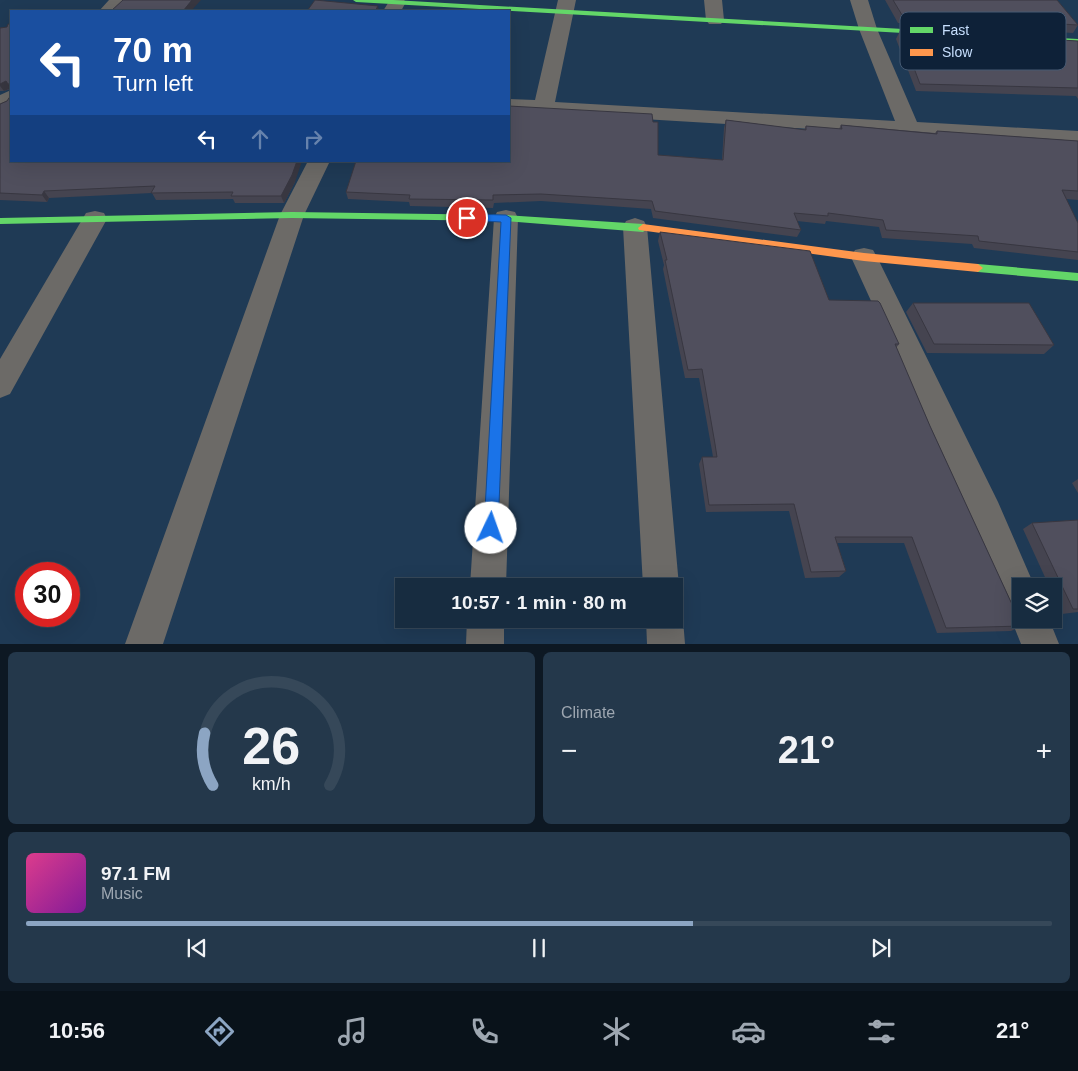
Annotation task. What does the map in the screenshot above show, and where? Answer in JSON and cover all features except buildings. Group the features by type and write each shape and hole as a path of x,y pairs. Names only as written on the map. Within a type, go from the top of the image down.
{"street":[{"path":"109,10 119,0"},
{"path":"356,0 394,7 566,5 715,20 900,31"},
{"path":"713,0 715,20"},
{"path":"859,0 868,29 909,129"},
{"path":"544,106 566,5"},
{"path":"10,97 0,105 10,105"},
{"path":"510,105 1078,138"},
{"path":"144,644 292,215 318,162"},
{"path":"0,222 292,215 506,218 635,227 864,257 1078,276"},
{"path":"488,578 506,218"},
{"path":"0,384 95,219"},
{"path":"635,227 660,578"},
{"path":"864,257 986,514 1013,578"},
{"path":"485,644 486,628"},
{"path":"665,628 666,644"},
{"path":"1034,628 1040,644"}],"traffic: fast":[{"path":"356,0 900,31"},
{"path":"1066,40 1078,41"},
{"path":"0,221 292,215 506,218 643,228"},
{"path":"978,268 1078,277"}],"traffic: slow":[{"path":"643,228 864,257 978,268"}],"route":[{"path":"467,218 506,218 491,528"}]}
